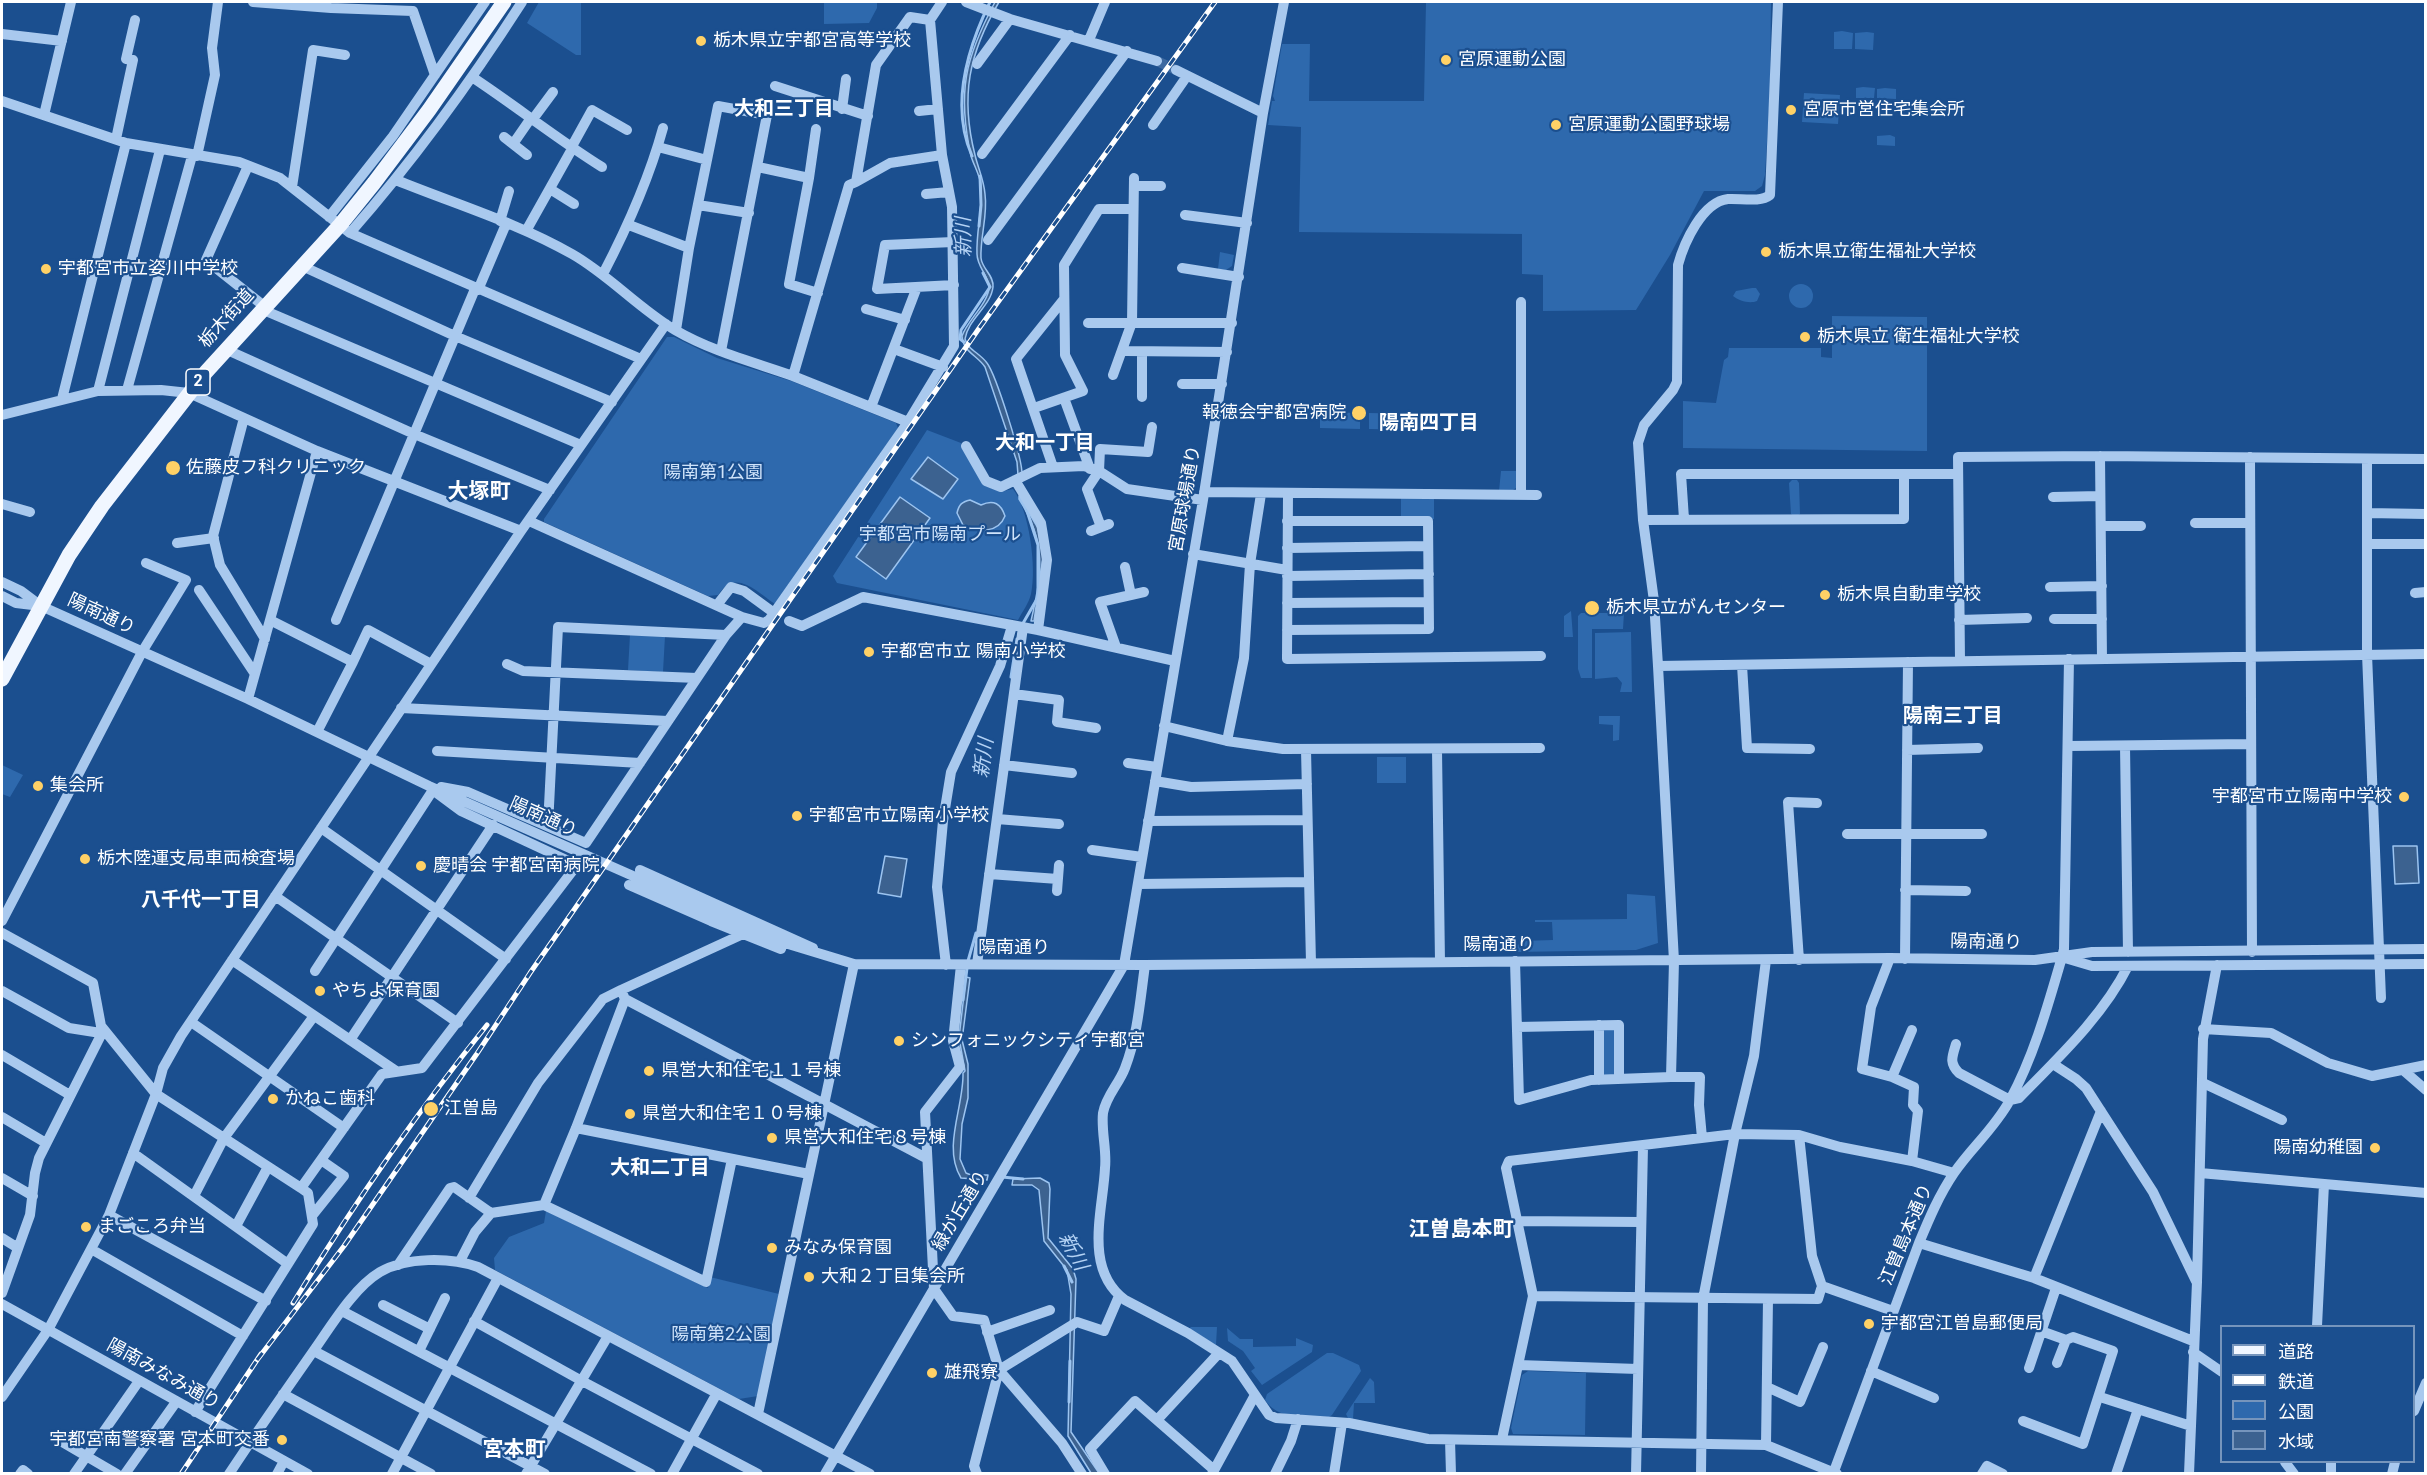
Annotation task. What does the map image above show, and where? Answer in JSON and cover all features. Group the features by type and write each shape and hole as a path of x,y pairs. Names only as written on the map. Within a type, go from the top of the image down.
{"main road":[{"name":"栃木街道","path":"2,679 84,531 189,393 262,308 340,225 429,110 504,2"}],"street":[{"path":"44,115 71,2"},
{"path":"128,390 215,75 212,48 218,2"},
{"path":"253,2 413,11 435,75"},
{"path":"340,225 393,136 485,2"},
{"path":"340,225 396,180 472,77 522,2"},
{"path":"529,521 742,616 764,623 769,620 908,422 954,346 952,207 942,155 930,20 942,2"},
{"path":"966,2 1010,19 1157,61"},
{"path":"1089,40 1105,2"},
{"name":"宮原球場通り","path":"1124,965 1232,324 1263,113 1284,2"},
{"path":"1671,1077 1674,961 1654,601 1643,520 1638,439 1644,425 1674,389 1677,382 1678,270 1681,254 1700,217 1711,206 1725,199 1762,198 1770,195 1778,2"},
{"path":"856,182 876,65 910,17 930,20"},
{"path":"977,64 1010,19"},
{"path":"62,399 121,141 133,60 126,59 135,20"},
{"path":"2,34 62,41"},
{"path":"982,154 1070,35"},
{"path":"292,187 314,50 345,55"},
{"path":"988,240 1126,51"},
{"path":"1176,70 1263,113"},
{"path":"1153,124 1187,76"},
{"path":"472,77 602,167"},
{"path":"842,109 846,80"},
{"path":"775,86 868,116"},
{"path":"513,144 553,92"},
{"path":"2,101 121,141 159,150 238,162 280,178 340,225 477,289 641,359"},
{"path":"676,330 689,248 718,106 767,115 722,351"},
{"path":"526,231 592,110 627,130"},
{"path":"919,111 938,110"},
{"path":"603,273 629,225 649,176 663,128"},
{"path":"816,129 789,284 818,293"},
{"path":"504,137 527,155"},
{"path":"658,147 707,160"},
{"path":"98,391 159,150"},
{"path":"793,376 849,185 890,163 942,155"},
{"path":"248,166 206,260 262,308 581,445"},
{"path":"758,167 809,178"},
{"path":"396,180 526,231 571,253 603,273 676,330 722,351 793,376 908,422"},
{"path":"1113,375 1131,324 1134,182 1161,186"},
{"path":"550,189 574,204"},
{"path":"336,620 455,336 477,289 503,223 509,191"},
{"path":"926,194 949,192"},
{"path":"698,205 749,213"},
{"path":"1034,408 1083,391 1065,355 1064,265 1099,209 1133,209"},
{"path":"1185,215 1247,223"},
{"path":"629,225 689,248"},
{"path":"953,242 885,245 877,288 954,285"},
{"path":"302,266 455,336 612,402"},
{"path":"1182,268 1239,277"},
{"path":"871,407 917,286"},
{"path":"1053,467 1016,359 1064,298"},
{"path":"1521,302 1521,495"},
{"path":"866,309 905,320"},
{"path":"1088,323 1232,324"},
{"path":"2,1397 48,1330 109,1215 164,1068 191,1022 521,531 666,324"},
{"path":"894,349 943,367"},
{"path":"225,350 414,434 550,490"},
{"path":"1126,351 1227,352"},
{"path":"1142,352 1142,397"},
{"path":"1182,384 1222,384"},
{"path":"2,414 98,391 161,390 189,393 317,451 521,531"},
{"path":"1064,398 1094,470"},
{"path":"244,418 220,506 214,538 220,565 265,639"},
{"path":"1100,527 1087,489 1101,449 1148,452 1152,427"},
{"path":"966,446 986,481 1001,487 1040,468 1084,466 1127,489 1203,496 1262,494 1537,495"},
{"path":"249,699 317,451"},
{"path":"2100,456 2102,659"},
{"path":"1960,661 1958,457 2426,459"},
{"path":"2250,457 2252,951"},
{"path":"2367,459 2367,654 2381,998"},
{"path":"1684,519 1681,474 1958,474"},
{"path":"1643,520 1904,519 1904,474"},
{"path":"1015,480 1041,523 1047,561 1038,630"},
{"path":"1227,741 1244,658 1250,564 1262,494"},
{"path":"1288,494 1287,659 1541,657"},
{"path":"2053,497 2100,496"},
{"path":"2,504 30,512"},
{"path":"2367,513 2426,514"},
{"path":"1287,521 1428,521 1429,629 1287,630"},
{"path":"2195,524 2250,523"},
{"path":"2101,526 2141,526"},
{"path":"177,543 214,538"},
{"path":"2367,544 2426,544"},
{"path":"1287,549 1428,546"},
{"path":"1193,554 1287,573 1428,574"},
{"path":"2,921 142,652 186,580 146,563"},
{"path":"1125,567 1131,595"},
{"path":"2,582 21,591 41,606"},
{"path":"2050,587 2102,586"},
{"path":"717,605 731,587 744,591 770,610"},
{"path":"199,590 255,674"},
{"path":"1116,647 1100,602 1144,592"},
{"path":"2,596 16,603 41,606"},
{"path":"789,621 802,626 864,597 1038,630 1174,661"},
{"path":"1287,603 1428,602"},
{"name":"陽南通り","path":"41,606 249,699 431,788 785,944 854,964 1145,965 1890,958 2013,960 2062,957"},
{"path":"431,788 468,792 586,843 726,635 742,616"},
{"path":"1959,620 2027,618"},
{"path":"2054,619 2102,619"},
{"path":"270,620 353,662"},
{"path":"548,826 558,627 726,635"},
{"path":"977,964 1014,694 1017,627"},
{"path":"946,965 937,887 943,820 951,772 1017,627"},
{"path":"317,732 368,630 431,664"},
{"path":"1658,666 2426,654"},
{"name":"江曽島本通り","path":"1834,1473 1918,1243 1935,1206 1954,1173 1984,1137 2010,1100 2036,1038 2062,957 2069,746 2069,659"},
{"path":"1905,959 1908,662"},
{"path":"507,664 523,670 697,678"},
{"path":"1742,664 1747,748 1810,749"},
{"path":"1014,694 1059,700 1057,722 1096,728"},
{"path":"401,708 668,722"},
{"path":"1164,726 1254,746 1306,750 1540,748"},
{"path":"2069,746 2251,744"},
{"path":"2125,746 2128,952"},
{"path":"1907,750 1978,747"},
{"path":"1306,750 1311,963"},
{"path":"1437,750 1440,962"},
{"path":"437,751 640,763"},
{"path":"1128,763 1157,767"},
{"path":"1004,765 1072,773"},
{"path":"1155,782 1191,787 1307,784"},
{"path":"302,1188 382,1074 422,1068 577,865 461,811 431,788"},
{"path":"315,971 431,788"},
{"path":"1799,960 1788,802 1817,802"},
{"path":"997,819 1059,824"},
{"path":"1148,821 1307,820"},
{"path":"350,1040 493,825"},
{"path":"321,828 506,959"},
{"path":"1847,834 1982,834"},
{"path":"1092,850 1142,857"},
{"path":"1057,891 1059,865"},
{"path":"640,870 799,940 831,959"},
{"path":"989,874 1058,879"},
{"path":"1138,884 1308,882"},
{"path":"629,885 795,954 831,959"},
{"path":"1905,890 1966,891"},
{"path":"275,896 458,1023"},
{"path":"2,933 93,983 101,1026 156,1094 308,1192 313,1224 195,1412"},
{"path":"470,1198 538,1083 603,999 623,994 743,934"},
{"path":"2062,957 2092,952 2426,949"},
{"path":"2062,957 2092,966 2426,964"},
{"path":"1890,958 1871,1007 1862,1069 1892,1077 1914,1087 1913,1105 1918,1111 1912,1161"},
{"path":"232,960 396,1071"},
{"path":"1701,1473 1703,1299 1735,1134 1754,1056 1766,960"},
{"path":"1515,962 1519,1100 1591,1080 1700,1077 1699,1105 1702,1138"},
{"path":"758,1414 854,964"},
{"path":"961,965 953,1041 960,1067 925,1112 934,1289 953,1316 984,1320 999,1370 1062,1443 1082,1473"},
{"name":"緑が丘通り","path":"825,1473 1124,965"},
{"path":"1145,965 1136,1036 1124,1071 1107,1101 1103,1115 1106,1166 1098,1231 1102,1266 1119,1296 1188,1333 1232,1361 1269,1415 1276,1418 1342,1423 1428,1439 1701,1442 1766,1445 1834,1473"},
{"path":"2189,1473 2197,1282 2203,1029 2217,965"},
{"path":"1956,1044 1951,1060 1959,1073 2010,1100 2019,1098 2053,1064 2108,997 2128,966"},
{"path":"2,991 69,1028 105,1033"},
{"path":"623,994 926,1158"},
{"path":"544,1205 576,1128 623,994"},
{"path":"194,1196 224,1138 314,1016"},
{"path":"191,1022 344,1128"},
{"path":"1599,1025 1599,1080"},
{"path":"1517,1027 1619,1025 1619,1079"},
{"path":"2203,1029 2271,1033 2328,1063 2372,1076 2426,1065"},
{"path":"1892,1077 1912,1030"},
{"path":"2,1293 30,1215 35,1173 46,1143 105,1033"},
{"path":"2,1055 70,1095"},
{"path":"2053,1064 2076,1078 2101,1111 2153,1192 2197,1282"},
{"path":"2403,1070 2426,1090"},
{"path":"2203,1083 2282,1120"},
{"path":"2034,1278 2101,1111"},
{"path":"2,1117 46,1143"},
{"path":"576,1128 809,1174"},
{"path":"1502,1439 1533,1296 1506,1168 1509,1161 1643,1147 1735,1134 1798,1135 1954,1173"},
{"path":"1533,1296 1818,1299 1822,1286 1812,1256 1798,1135"},
{"path":"1636,1473 1643,1147"},
{"path":"133,1153 288,1264"},
{"path":"398,1265 450,1188 454,1187 491,1212 544,1205 706,1282 732,1159"},
{"path":"312,1216 344,1176 321,1160"},
{"path":"236,1226 268,1167"},
{"path":"2200,1173 2426,1193"},
{"path":"2,1178 33,1196"},
{"path":"2317,1325 2324,1184"},
{"path":"460,1261 475,1232 491,1212"},
{"path":"109,1215 266,1301"},
{"path":"1517,1221 1640,1222"},
{"path":"2,1238 18,1248"},
{"path":"1918,1243 2034,1278 2193,1347 2220,1370"},
{"path":"91,1249 243,1336"},
{"path":"229,1473 342,1311 377,1274 398,1265 436,1260 460,1261 498,1278 870,1473"},
{"path":"392,1473 498,1278"},
{"path":"1822,1286 1893,1311"},
{"path":"2029,1368 2056,1288"},
{"path":"976,1473 974,1466 999,1370 1077,1322 1104,1331 1119,1296"},
{"path":"419,1351 445,1298"},
{"path":"1766,1445 1768,1299"},
{"name":"陽南みなみ通り","path":"2,1304 308,1473"},
{"path":"383,1305 430,1329"},
{"path":"342,1311 651,1473"},
{"path":"987,1332 1050,1311"},
{"path":"474,1321 582,1381 758,1473"},
{"path":"2023,1421 2084,1444 2113,1351 2073,1337 2066,1340 2041,1331"},
{"path":"528,1470 608,1336"},
{"path":"2057,1364 2066,1340"},
{"path":"1767,1387 1800,1402 1823,1347"},
{"path":"314,1351 426,1410 528,1470 545,1473"},
{"path":"1157,1420 1219,1353"},
{"path":"1518,1365 1638,1369"},
{"path":"1871,1371 1934,1398"},
{"path":"74,1473 139,1381"},
{"path":"2415,1410 2426,1383"},
{"path":"672,1473 717,1393"},
{"path":"283,1395 431,1473"},
{"path":"1105,1473 1090,1449 1135,1401 1212,1471 1255,1395"},
{"path":"2100,1397 2191,1426"},
{"path":"125,1473 176,1402"},
{"path":"2116,1473 2138,1409"},
{"path":"1275,1473 1279,1460 1291,1441 1298,1419"},
{"path":"1334,1473 1342,1423"},
{"path":"57,1439 117,1473"},
{"path":"1450,1440 1451,1473"},
{"path":"278,1473 284,1461"},
{"path":"1982,1473 1987,1466 2003,1473"},
{"path":"20,1473 23,1470 28,1473"}],"green space":[{"path":"539,2 581,2 581,55 576,55 527,23"},
{"path":"824,2 877,2 877,8 869,23 824,24"},
{"name":"宮原運動公園","path":"1426,2 1771,2 1770,92 1765,175 1762,186 1755,191 1704,191 1670,255 1636,310 1543,311 1543,275 1522,274 1522,234 1299,232 1301,127 1268,125 1272,101 1275,101 1273,96 1282,44 1310,44 1309,101 1424,101"},
{"path":"1834,32 1853,33 1852,49 1834,49"},
{"path":"1855,33 1874,33 1873,50 1855,49"},
{"path":"1856,88 1875,88 1874,98 1856,98"},
{"path":"1877,89 1896,89 1896,99 1877,98"},
{"path":"1804,93 1840,95 1838,124 1802,122"},
{"path":"1877,136 1895,137 1895,146 1877,145"},
{"path":"1220,252 1234,255 1232,266 1226,270 1218,269"},
{"path":"1801,284 1809,288 1813,296 1809,304 1801,308 1793,304 1789,296 1793,288"},
{"path":"1756,288 1760,294 1757,301 1745,301 1733,296 1736,291"},
{"path":"1832,316 1927,317 1927,451 1683,448 1683,401 1716,403 1724,360 1728,357 1729,348 1821,348 1821,357 1832,358"},
{"name":"陽南第1公園","path":"667,337 674,337 717,358 791,381 896,423 898,428 775,604 746,584 738,583 731,583 718,595 708,596 544,522"},
{"path":"1320,412 1360,413 1360,429 1320,428"},
{"path":"1369,413 1418,414 1417,430 1369,429"},
{"name":"宇都宮市陽南プール","path":"927,430 961,443 985,485 1003,491 1013,489 1019,498 1030,539 1033,583 1030,597 1018,620 837,583 833,576"},
{"path":"1501,471 1516,471 1516,488 1510,492 1499,491"},
{"path":"1797,480 1799,483 1800,514 1795,518 1791,514 1789,483"},
{"path":"1401,498 1434,499 1434,519 1401,519"},
{"path":"1571,611 1573,637 1564,637 1564,616"},
{"path":"1581,613 1624,613 1623,629 1592,629 1592,678 1581,678 1578,669 1578,616"},
{"path":"1631,632 1632,692 1620,692 1622,683 1617,677 1595,679 1595,633"},
{"path":"630,635 665,636 663,672 628,670"},
{"path":"1599,716 1620,716 1619,740 1613,741 1613,725 1599,724"},
{"path":"1377,757 1406,757 1406,783 1377,783"},
{"path":"2,765 23,775 10,797 2,794"},
{"path":"1627,894 1655,896 1658,943 1636,950 1514,952 1514,946 1522,941 1553,940 1552,922 1535,922 1535,920 1627,919"},
{"path":"1602,1030 1616,1030 1614,1076 1604,1076"},
{"name":"陽南第2公園","path":"546,1211 708,1288 710,1277 779,1294 758,1396 739,1399 495,1270 494,1258 509,1237 544,1223"},
{"path":"1191,1327 1217,1327 1216,1345 1189,1329"},
{"path":"1227,1328 1240,1339 1253,1339 1253,1347 1296,1346 1296,1338 1313,1345 1312,1352 1262,1385 1251,1371 1255,1368 1243,1351 1228,1341"},
{"path":"1327,1353 1333,1353 1359,1365 1361,1371 1332,1415 1311,1417 1285,1414 1271,1407 1265,1400 1267,1394"},
{"path":"1528,1371 1586,1373 1585,1435 1513,1434 1511,1428 1522,1375"},
{"path":"1370,1378 1374,1382 1375,1403 1354,1403 1353,1419 1348,1418 1346,1414"}],"water":[{"path":"995,2 999,2 980,39 974,57 968,94 970,134 986,202 981,258 992,279 993,287 988,300 970,325 965,339 987,363 991,371 1014,436 1022,475 1018,475 1017,462 985,367 965,346 962,336 985,300 989,288 978,259 981,186 971,156 967,133 965,94 966,76 971,58"},
{"path":"928,457 958,479 943,499 911,479"},
{"path":"1019,496 1038,528 1043,557 1034,621 1031,621 1038,588 1040,558 1034,530"},
{"path":"900,497 930,518 886,579 856,557"},
{"path":"970,500 981,505 990,502 996,504 1005,516 1002,522 993,529 987,530 963,525 957,513 961,504"},
{"path":"2393,846 2417,846 2419,883 2395,884"},
{"path":"885,856 907,859 901,897 878,893"},
{"path":"966,977 970,978 962,1040 968,1064 968,1098 962,1124 960,1159 966,1173 988,1175 987,1180 961,1178 953,1153 965,1071 959,1038"},
{"path":"1040,1178 1049,1183 1050,1189 1048,1238 1073,1269 1076,1279 1071,1432 1099,1473 1091,1473 1068,1436 1071,1294 1067,1270 1044,1241 1039,1190 1032,1185 1012,1185 1013,1179"}],"waterway":[{"name":"新川","path":"972,156 962,117 964,77 975,38 990,2"},
{"name":"新川","path":"979,226 980,176"},
{"name":"新川","path":"964,342 960,339 961,330 990,287 983,273"},
{"name":"新川","path":"1027,511 1038,545 1038,593"},
{"name":"新川","path":"1022,625 1037,599"},
{"name":"新川","path":"1011,677 1017,639"},
{"name":"新川","path":"968,961 976,933"},
{"name":"新川","path":"963,1000 967,968"},
{"name":"新川","path":"1002,1177 1023,1179"},
{"name":"新川","path":"1064,1266 1072,1282"},
{"name":"新川","path":"1069,1402 1070,1361"}],"tunnel":[{"path":"1157,61 1176,70"}],"railway":[{"path":"257,1360 344,1246 530,973 980,327 1215,2"},
{"path":"293,1303 338,1231 386,1161 435,1092 487,1025"},
{"path":"181,1474 261,1354"}],"place":[{"name":"栃木県立宇都宮高等学校","path":"701,41"},
{"name":"宮原運動公園","path":"1446,60"},
{"name":"宮原市営住宅集会所","path":"1791,110"},
{"name":"宮原運動公園野球場","path":"1556,125"},
{"name":"栃木県立衛生福祉大学校","path":"1766,252"},
{"name":"宇都宮市立姿川中学校","path":"46,269"},
{"name":"栃木県立 衛生福祉大学校","path":"1805,337"},
{"name":"報徳会宇都宮病院","path":"1359,413"},
{"name":"佐藤皮フ科クリニック","path":"173,468"},
{"name":"栃木県自動車学校","path":"1825,595"},
{"name":"栃木県立がんセンター","path":"1592,608"},
{"name":"宇都宮市立 陽南小学校","path":"869,652"},
{"name":"集会所","path":"38,786"},
{"name":"宇都宮市立陽南中学校","path":"2404,797"},
{"name":"宇都宮市立陽南小学校","path":"797,816"},
{"name":"栃木陸運支局車両検査場","path":"85,859"},
{"name":"慶晴会 宇都宮南病院","path":"421,866"},
{"name":"やちよ保育園","path":"320,991"},
{"name":"シンフォニックシティ宇都宮","path":"899,1041"},
{"name":"県営大和住宅１１号棟","path":"649,1071"},
{"name":"かねこ歯科","path":"273,1099"},
{"name":"江曽島","path":"431,1109"},
{"name":"県営大和住宅１０号棟","path":"630,1114"},
{"name":"県営大和住宅８号棟","path":"772,1138"},
{"name":"陽南幼稚園","path":"2375,1148"},
{"name":"まごころ弁当","path":"86,1227"},
{"name":"みなみ保育園","path":"772,1248"},
{"name":"大和２丁目集会所","path":"809,1277"},
{"name":"宇都宮江曽島郵便局","path":"1869,1324"},
{"name":"雄飛寮","path":"932,1373"},
{"name":"宇都宮南警察署 宮本町交番","path":"282,1440"}],"district":[{"name":"大和三丁目","path":"784,110"},
{"name":"陽南四丁目","path":"1429,424"},
{"name":"大和一丁目","path":"1045,444"},
{"name":"大塚町","path":"479,493"},
{"name":"陽南三丁目","path":"1953,717"},
{"name":"八千代一丁目","path":"201,901"},
{"name":"大和二丁目","path":"660,1169"},
{"name":"江曽島本町","path":"1461,1231"},
{"name":"宮本町","path":"514,1451"}]}
